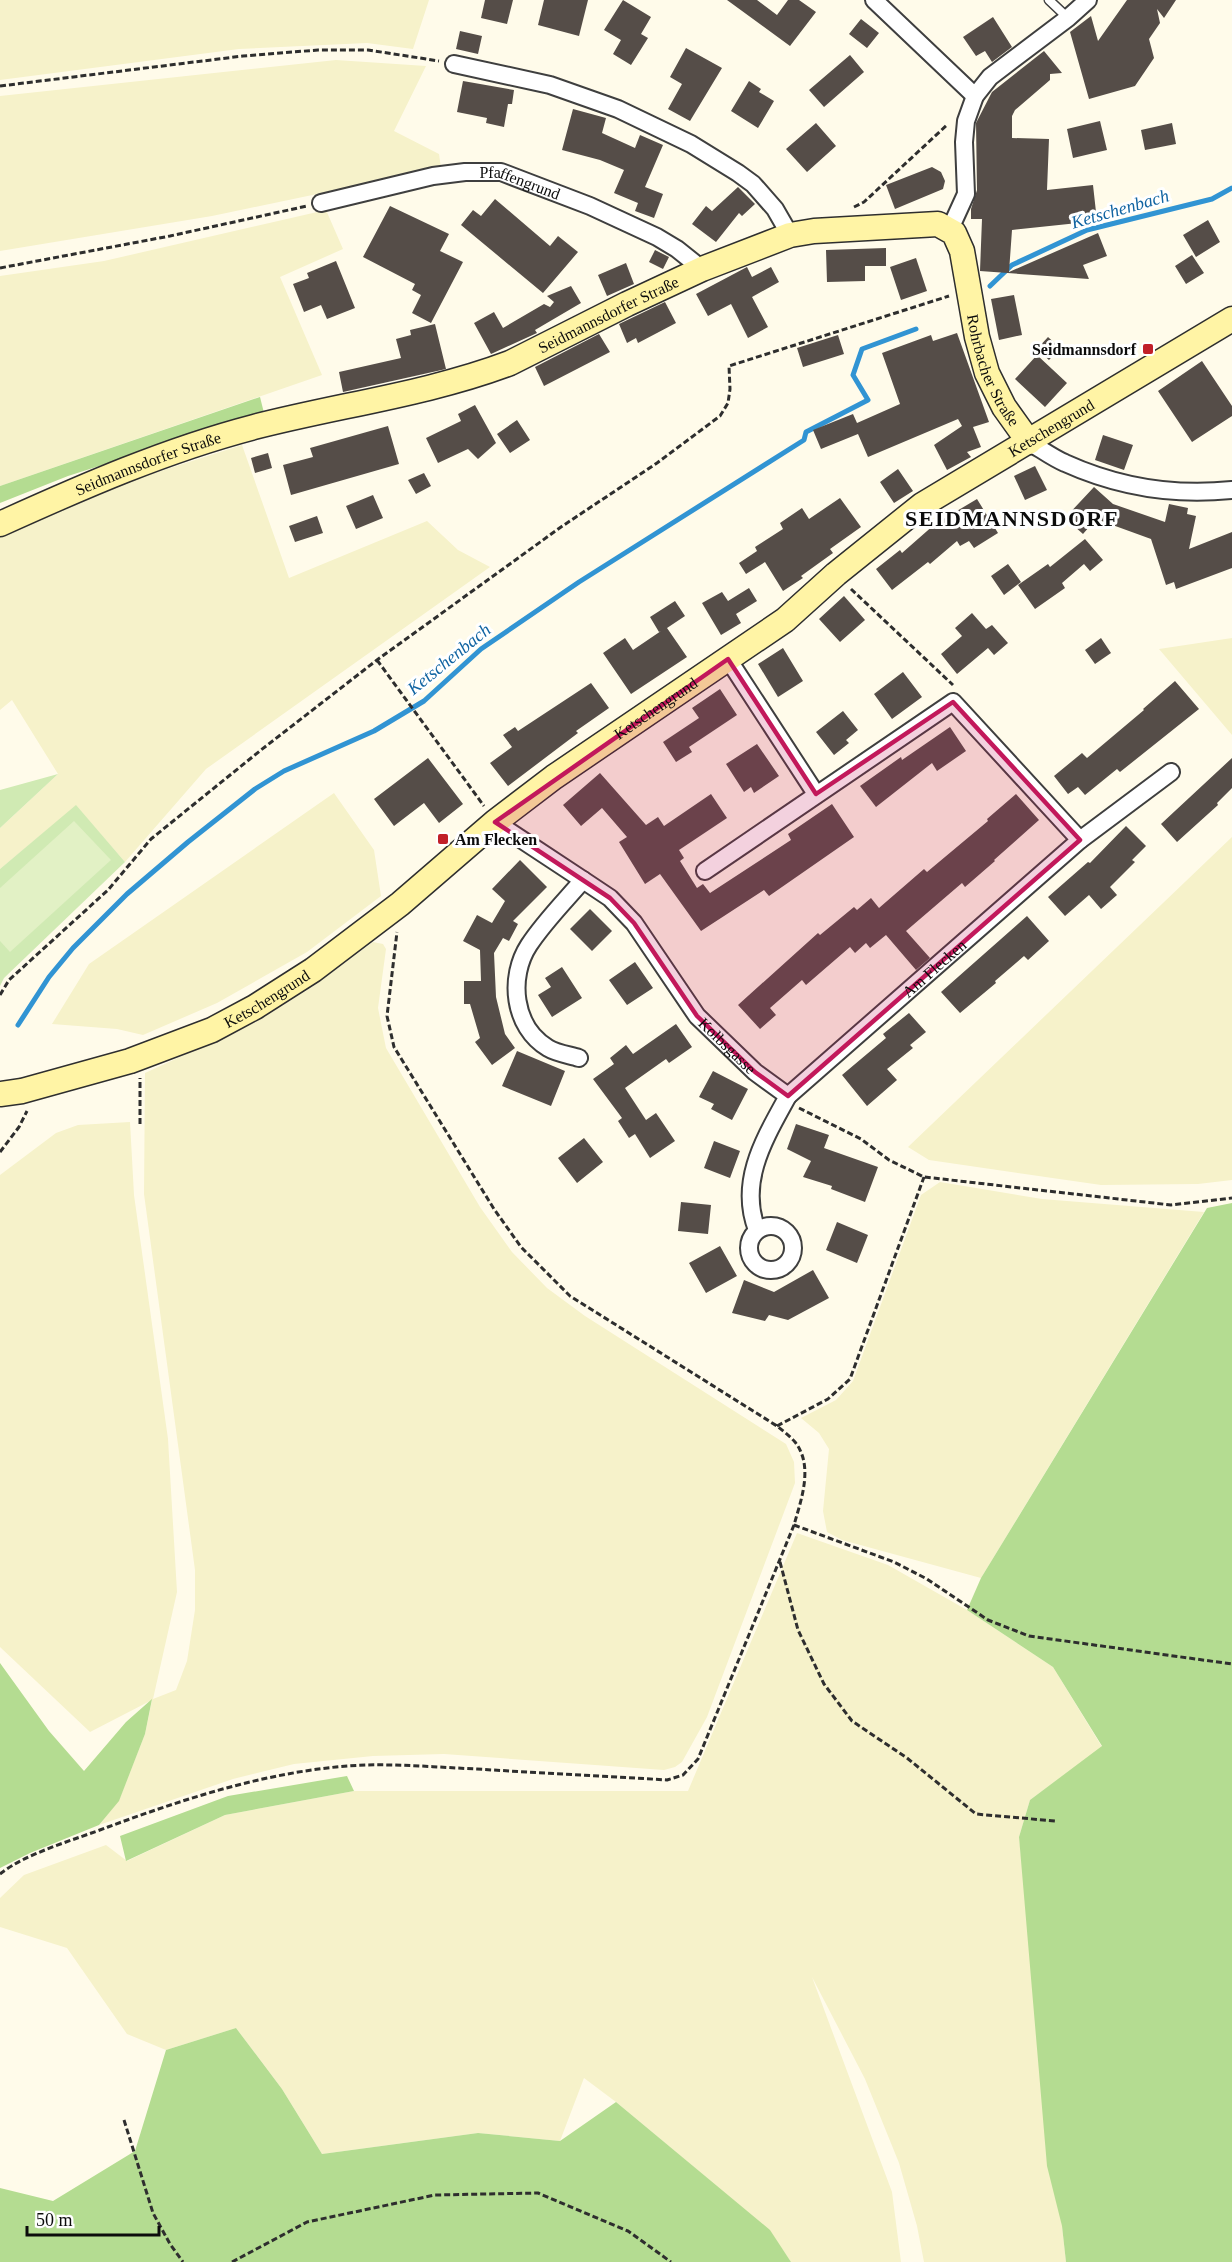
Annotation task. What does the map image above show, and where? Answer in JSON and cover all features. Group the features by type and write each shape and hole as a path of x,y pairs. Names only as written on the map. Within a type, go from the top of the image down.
{"street":[{"path":"874,0 975,96"},
{"path":"950,229 966,194 964,142 966,122 975,96 990,77 1088,0"},
{"path":"454,64 550,85 618,109 691,144 753,184 775,209 790,235"},
{"name":"Pfaffengrund","path":"321,203 433,176 465,172 501,172 590,206 657,237 677,249 702,269"},
{"name":"Seidmannsdorfer Straße","path":"0,524 147,460 199,442 413,392 492,370 702,269 790,235 814,231 927,224 938,224 950,229"},
{"name":"Rohrbacher Straße","path":"950,229 957,238 962,251 977,337 987,373 1004,407 1029,442 1063,463 1106,478 1165,492 1205,493 1232,490"},
{"name":"Ketschengrund","path":"11,1092 70,1078 136,1058 212,1030 255,1007 313,970 400,904 495,822 554,777 785,620 836,574 922,505 1232,319"},
{"path":"728,658 816,794"},
{"path":"705,870 953,702 1080,840"},
{"name":"Am Flecken","path":"788,1096 1080,840 1171,772"},
{"name":"Kolbsgasse","path":"495,822 610,898 634,923 697,1016 755,1072 788,1096"},
{"path":"579,1058 549,1049 528,1031 518,1006 517,974 528,946 583,880"},
{"path":"757,1230 751,1215 749,1194 752,1170 765,1139 788,1096"}],"lane":[{"path":"1049,0 1068,18"}],"path":[{"path":"0,86 318,50 368,50 454,64"},
{"path":"854,207 864,202 950,122"},
{"path":"0,268 170,236 321,203"},
{"path":"0,995 9,980 108,890 151,838 377,660 551,534 657,463 720,416 728,403 729,366 968,290"},
{"path":"836,574 953,685 953,702"},
{"path":"377,660 495,822"},
{"path":"0,1874 45,1851 197,1796 279,1776 337,1767 418,1766 667,1780 683,1775 698,1759 780,1561 794,1525 805,1485 804,1462 796,1443 777,1426 570,1296 521,1247 494,1209 394,1047 387,1016 400,904"},
{"path":"136,1058 140,1075 140,1124"},
{"path":"0,1152 19,1127 27,1110 11,1092"},
{"path":"788,1096 795,1106 861,1139 889,1160 924,1177 1171,1205 1232,1198"},
{"path":"777,1426 828,1399 850,1379 924,1177"},
{"path":"794,1525 894,1562 927,1579 988,1620 1029,1636 1232,1664"},
{"path":"780,1561 798,1630 824,1684 852,1721 907,1758 976,1814 1055,1821"},
{"path":"124,2120 153,2213 183,2262"},
{"path":"232,2262 307,2222 435,2195 538,2193 628,2231 671,2262"}],"highlighted area":[{"path":"728,659 816,794 953,702 1080,840 788,1096 755,1072 697,1016 634,923 610,898 495,822"}],"shaded area":[{"path":"0,0 429,0 413,49 367,43 239,49 0,80"},
{"path":"336,60 426,66 394,131 439,154 441,168 212,216 0,251 0,96"},
{"path":"326,210 343,249 280,277 322,375 0,486 0,276 104,261"},
{"path":"242,445 289,578 427,521 458,550 490,567 206,769 125,862 76,806 0,869 0,828 58,774 12,700 0,710 0,537 139,478"},
{"path":"1232,638 1232,735 1159,649"},
{"path":"334,793 374,850 381,896 307,952 217,1003 143,1035 117,1029 52,1024 89,964"},
{"path":"1232,837 1232,1180 1198,1184 1101,1185 929,1160 908,1147"},
{"path":"373,942 383,944 386,949 378,1008 386,1048 480,1207 512,1252 547,1288 585,1316 786,1444 794,1462 795,1483 707,1717 682,1762 675,1767 664,1770 444,1754 373,1756 294,1764 233,1779 99,1825 119,1800 145,1734 152,1700 90,1732 0,1647 0,1175 56,1133 78,1125 130,1122 134,1195 168,1439 177,1592 153,1699 176,1690 187,1661 195,1610 195,1570 144,1194 145,1073 256,1022 312,987"},
{"path":"940,1182 1042,1199 1204,1212 981,1578 842,1540 827,1532 823,1511 829,1449 819,1433 801,1418 836,1400 853,1381 921,1195"},
{"path":"797,1533 888,1565 967,1610 1053,1667 1102,1747 1030,1800 1019,1837 1066,2262 924,2262 917,2226 899,2163 865,2079 812,1977 892,2192 901,2262 791,2262 769,2230 584,2078 560,2141 478,2133 322,2154 282,2089 236,2028 166,2050 127,2034 67,1948 0,1927 0,1898 24,1875 106,1845 127,1861 225,1815 354,1791 688,1791"}],"green space":[{"path":"260,397 264,413 68,476 0,503 0,486"},
{"path":"58,774 0,828 0,790"},
{"path":"76,805 125,862 4,978 0,986 0,869"},
{"path":"74,821 111,860 10,952 0,941 0,888"},
{"path":"1232,1203 1232,2262 1066,2262 1062,2226 1047,2166 1019,1837 1030,1800 1102,1746 1053,1667 967,1610 981,1578 1207,1208"},
{"path":"0,1663 49,1731 84,1771 126,1722 152,1699 145,1734 119,1801 99,1825 30,1853 0,1868"},
{"path":"347,1776 354,1791 225,1815 126,1861 120,1836 228,1796"},
{"path":"236,2028 282,2089 322,2154 478,2133 560,2141 616,2102 770,2230 791,2262 0,2262 0,2188 53,2201 135,2151 166,2050"}],"building":[{"path":"485,0 513,0 507,24 481,18"},
{"path":"544,0 588,0 579,36 538,25"},
{"path":"623,0 651,17 641,34 648,38 631,65 613,54 621,40 604,30"},
{"path":"727,0 757,0 777,15 788,0 799,0 816,12 790,46"},
{"path":"1127,0 1176,0 1164,18 1157,9 1160,23 1149,39 1154,58 1135,86 1089,99 1070,32 1091,16 1098,41"},
{"path":"993,17 1012,47 992,62 985,51 976,56 963,37"},
{"path":"861,19 879,33 867,48 849,34"},
{"path":"460,31 482,36 478,54 456,49"},
{"path":"686,48 722,68 690,121 668,109 682,84 670,77"},
{"path":"1044,51 1062,73 1050,74 1050,80 1015,110 1012,116 1012,138 1049,139 1047,190 1093,185 1097,221 1012,230 1009,272 1098,233 1107,256 1083,265 1089,279 980,271 982,219 971,219 971,209 977,190 976,123 992,92"},
{"path":"850,55 864,72 824,107 809,90"},
{"path":"463,81 514,90 512,104 508,104 504,127 486,123 487,118 457,112"},
{"path":"749,81 761,89 759,92 774,101 758,128 731,111"},
{"path":"573,109 606,118 602,133 635,148 640,135 663,145 645,187 663,194 654,218 635,211 638,203 614,193 624,170 600,160 562,150"},
{"path":"1100,121 1107,150 1073,158 1067,129"},
{"path":"816,123 836,146 807,172 786,149"},
{"path":"1172,123 1176,144 1145,150 1141,130"},
{"path":"932,167 941,172 945,181 943,189 895,209 886,185"},
{"path":"738,187 755,204 742,216 739,213 716,242 692,224 706,206 712,211"},
{"path":"495,199 550,246 558,236 578,252 543,293 461,225 473,210 481,216"},
{"path":"390,206 449,234 440,251 463,262 431,323 412,313 421,295 412,290 415,284 363,257"},
{"path":"1208,220 1220,242 1196,257 1183,235"},
{"path":"886,248 886,266 865,266 865,281 827,282 826,250"},
{"path":"655,250 669,257 663,269 649,262"},
{"path":"1192,255 1204,273 1186,284 1175,266"},
{"path":"916,258 927,291 901,300 890,267"},
{"path":"336,261 355,308 327,319 321,305 304,312 293,284 309,278 307,273"},
{"path":"626,263 634,284 607,296 598,275"},
{"path":"747,267 752,277 771,267 779,282 752,297 768,327 748,338 731,304 708,316 696,294"},
{"path":"571,286 581,303 535,330 537,333 491,354 474,323 494,312 503,328 544,304 550,307 554,302 547,296"},
{"path":"1014,295 1022,335 999,340 991,299"},
{"path":"665,302 676,323 638,343 636,338 627,343 619,324"},
{"path":"435,324 446,369 343,392 339,372 401,358 396,339 411,335 410,330"},
{"path":"957,333 989,422 973,427 981,447 967,452 971,457 947,470 934,445 962,426 958,419 868,457 858,434 821,449 813,430 853,414 857,423 900,404 882,353 931,335 933,341"},
{"path":"599,334 610,352 544,386 535,367"},
{"path":"838,335 844,354 803,367 797,348"},
{"path":"1048,337 1060,348 1049,360 1037,349"},
{"path":"1037,355 1067,383 1045,407 1015,379"},
{"path":"1202,361 1232,406 1232,416 1192,442 1158,391"},
{"path":"475,405 496,443 478,459 468,449 438,463 426,438 461,421 458,414"},
{"path":"517,420 530,440 510,453 497,434"},
{"path":"388,426 399,464 291,495 283,465 313,457 310,448"},
{"path":"1103,435 1133,445 1124,470 1095,460"},
{"path":"268,453 272,468 255,473 251,458"},
{"path":"1035,466 1047,490 1025,500 1014,476"},
{"path":"898,469 913,491 894,503 880,482"},
{"path":"424,473 431,486 416,494 408,480"},
{"path":"1094,487 1113,504 1165,522 1169,504 1188,508 1187,514 1196,516 1189,549 1232,532 1232,568 1176,589 1174,582 1166,585 1151,539 1096,519 1083,534 1065,518"},
{"path":"373,495 383,518 356,529 346,506"},
{"path":"840,498 861,527 830,549 833,553 801,576 803,578 783,591 765,562 746,574 739,563 757,551 755,547 783,529 780,523 802,508 809,519"},
{"path":"977,499 998,533 974,548 969,541 960,546 957,541 930,564 928,562 892,590 876,569 900,550 902,553 935,524"},
{"path":"317,516 323,533 295,542 289,526"},
{"path":"1085,539 1103,560 1090,571 1084,564 1062,583 1065,588 1035,609 1018,585 1048,564 1050,567"},
{"path":"1008,564 1021,582 1004,595 991,576"},
{"path":"749,588 757,601 736,614 741,623 721,635 702,603 722,592 728,601"},
{"path":"844,596 865,620 840,642 819,619"},
{"path":"675,601 685,616 667,628 687,657 631,694 603,653 625,638 633,650 661,631 659,632 650,617"},
{"path":"972,613 986,629 992,625 1008,643 994,655 988,648 957,674 941,654 962,636 955,628"},
{"path":"1101,638 1111,653 1095,664 1085,650"},
{"path":"783,648 803,681 778,697 758,664"},
{"path":"903,672 922,697 892,719 874,694"},
{"path":"1175,681 1199,709 1120,772 1117,769 1085,795 1078,787 1068,794 1054,776 1082,753 1087,758"},
{"path":"591,683 609,708 576,731 578,733 508,786 490,763 512,747 503,735 515,727 518,731"},
{"path":"720,689 737,715 689,747 692,752 676,762 663,742 699,718 692,708"},
{"path":"843,711 858,730 846,740 849,743 834,755 816,732"},
{"path":"950,727 966,751 937,771 932,763 876,807 860,786"},
{"path":"757,744 779,776 754,793 751,787 744,792 726,764"},
{"path":"428,758 463,804 439,823 424,803 394,826 374,799"},
{"path":"1232,758 1232,788 1217,803 1218,805 1177,842 1161,824"},
{"path":"600,773 646,825 658,817 664,826 711,794 727,818 679,850 684,858 680,861 697,888 703,884 710,893 791,840 788,834 832,804 854,837 769,896 764,890 701,931 660,874 645,884 619,842 627,837 602,808 581,826 563,805"},
{"path":"1016,794 1039,820 965,887 962,883 906,931 930,958 916,970 886,935 870,948 866,943 855,953 850,947 806,985 802,980 770,1008 776,1015 760,1029 738,1005 818,933 820,935 854,907 857,910 871,898 879,908 924,869 927,872 988,821 987,819"},
{"path":"1126,826 1146,846 1132,860 1135,862 1110,887 1117,895 1101,909 1089,895 1065,916 1048,897 1088,862 1090,863"},
{"path":"520,860 547,887 513,921 518,924 509,941 503,938 494,953 496,997 505,1034 515,1048 492,1065 475,1042 480,1038 470,1004 464,1004 464,981 481,981 480,950 463,941 477,915 492,923 505,901 492,889"},
{"path":"590,909 612,931 592,951 570,929"},
{"path":"1027,916 1049,941 1028,960 1024,956 960,1013 941,992"},
{"path":"635,962 653,988 627,1005 609,980"},
{"path":"562,967 582,998 552,1017 538,995 551,987 545,978"},
{"path":"909,1013 926,1032 910,1045 913,1048 887,1069 897,1080 867,1106 842,1075 886,1038 883,1034"},
{"path":"676,1024 692,1047 669,1063 666,1059 625,1088 646,1120 656,1113 675,1141 650,1158 635,1134 629,1138 618,1121 622,1118 593,1079 614,1064 610,1058 626,1045 633,1054"},
{"path":"517,1051 565,1071 551,1106 502,1086"},
{"path":"713,1071 748,1089 732,1120 711,1109 714,1104 699,1097"},
{"path":"796,1124 829,1135 824,1148 878,1167 865,1202 831,1189 832,1186 803,1177 811,1161 787,1149"},
{"path":"584,1138 603,1162 577,1183 558,1158"},
{"path":"714,1141 740,1151 730,1178 704,1168"},
{"path":"681,1202 711,1205 708,1234 678,1231"},
{"path":"837,1222 868,1235 857,1263 826,1250"},
{"path":"720,1246 737,1276 706,1293 689,1263"},
{"path":"813,1270 829,1298 788,1320 769,1315 765,1321 732,1313 744,1280 774,1292"}],"waterway":[{"name":"Ketschenbach","path":"990,286 1012,265 1087,230 1212,199 1232,188"},
{"name":"Ketschenbach","path":"18,1025 49,977 73,948 127,894 255,789 284,771 374,731 424,701 481,649 579,582 804,440 806,432 868,400 853,375 862,349 916,329"}],"place":[{"name":"Seidmannsdorf","path":"1148,349"},
{"name":"Am Flecken","path":"443,839"}],"district":[{"name":"SEIDMANNSDORF","path":"1012,518"}]}
